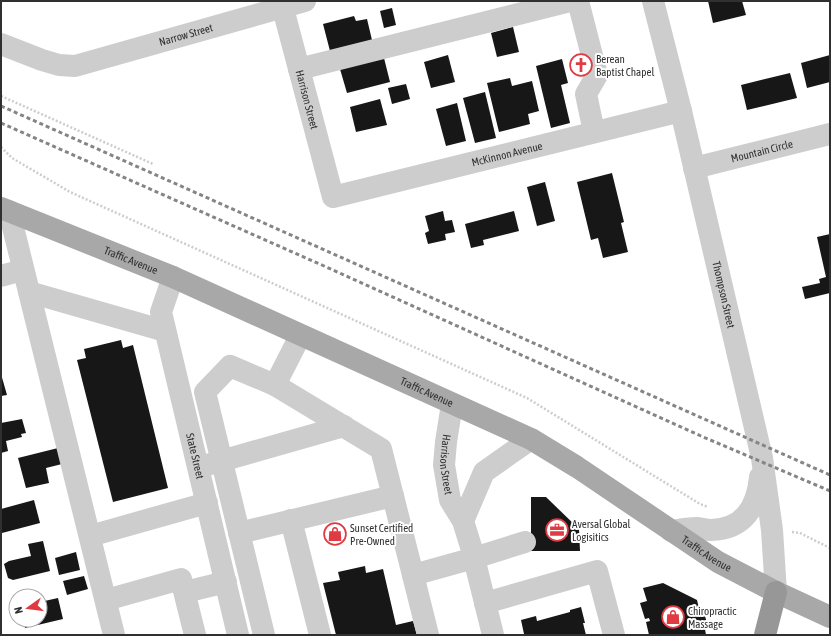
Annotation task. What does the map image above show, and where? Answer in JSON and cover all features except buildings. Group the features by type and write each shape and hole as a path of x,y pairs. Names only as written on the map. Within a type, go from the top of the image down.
{"highway":[{"path":"765,635 776,592"},
{"path":"776,592 778,635"}],"main road":[{"name":"Traffic Avenue","path":"5,210 173,277 300,336 530,439 577,467 718,562 776,592 830,617"}],"street":[{"name":"Narrow Street","path":"1,44 42,60 59,65 75,66 282,4 305,1"},
{"path":"299,69 570,1"},
{"path":"578,1 598,75 586,94 594,132"},
{"name":"Thompson Street","path":"653,1 681,111 762,458 772,530 776,592"},
{"name":"Harrison Street","path":"282,4 333,197"},
{"name":"McKinnon Avenue","path":"333,197 681,111"},
{"name":"Mountain Circle","path":"694,168 830,134"},
{"path":"5,210 29,292 114,635"},
{"path":"1,276 23,270"},
{"name":"State Street","path":"173,277 161,312 238,635"},
{"path":"29,292 165,331"},
{"path":"275,385 300,336"},
{"path":"264,635 205,392 230,366 275,385 382,448 428,635"},
{"name":"Harrison Street","path":"452,404 444,465 450,500 463,521 474,558 493,635"},
{"path":"198,468 344,426"},
{"name":"Harrison Street","path":"463,521 484,472 530,439"},
{"path":"671,531 696,528 711,530 724,528 748,514 756,500 762,458"},
{"path":"239,533 393,496"},
{"path":"97,534 207,503"},
{"path":"291,520 320,635"},
{"path":"413,575 525,542"},
{"path":"485,603 597,571 614,635"},
{"path":"113,598 181,579 195,635"},
{"path":"185,592 228,590 254,593"}],"path":[{"path":"1,96 153,164"},
{"path":"1,148 12,158 70,192 527,398 700,504 712,509"},
{"path":"772,530 800,533 830,548"}],"railway":[{"path":"1,106 830,475"},
{"path":"1,123 324,266 701,436 830,491"}],"place":[{"name":"Berean Baptist Chapel","path":"581,65"},
{"name":"Aversal Global Logisitics","path":"557,530"},
{"name":"Sunset Certified Pre-Owned","path":"335,534"},
{"name":"Chiropractic Massage","path":"673,617"}]}
